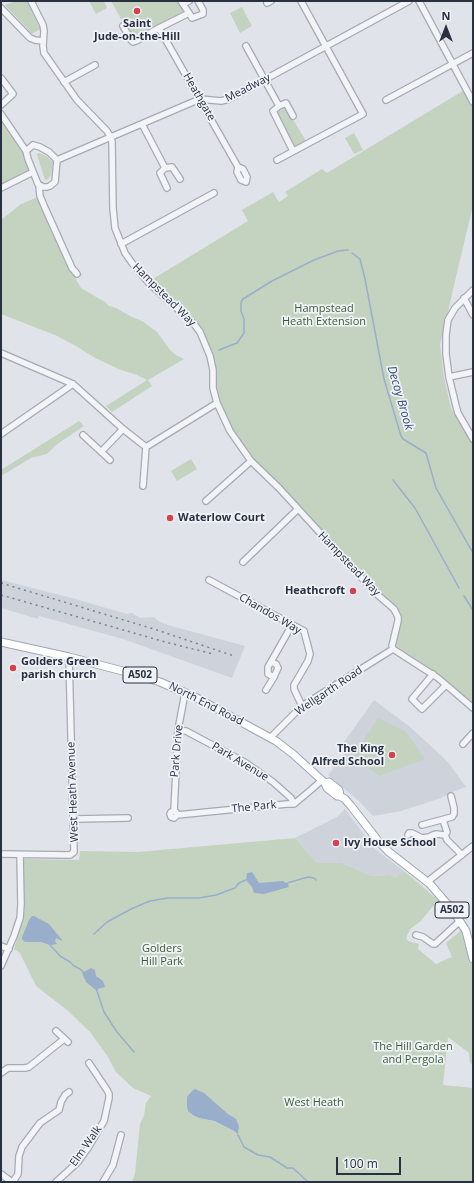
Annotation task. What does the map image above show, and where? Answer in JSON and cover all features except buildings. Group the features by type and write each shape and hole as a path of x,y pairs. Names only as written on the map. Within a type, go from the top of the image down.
{"main road":[{"name":"North End Road","path":"1,642 69,657 160,682 185,692 270,738 293,754 324,782 327,788 337,796 340,796 351,806 379,842 389,852 429,883"},
{"name":"A502","path":"429,883 471,937 473,959"}],"street":[{"path":"31,1 44,31 44,53 77,100 107,131 111,138"},
{"path":"189,1 182,2 192,18 203,14 203,10 198,1"},
{"path":"277,160 363,114 301,1"},
{"name":"Meadway","path":"57,160 200,99 224,101 409,1"},
{"path":"419,1 473,102"},
{"path":"1,8 30,38 43,41"},
{"path":"123,26 130,40 133,42 189,13"},
{"name":"Heathgate","path":"159,28 238,167"},
{"path":"246,46 280,106"},
{"path":"386,100 473,53"},
{"path":"64,82 95,65"},
{"path":"1,78 13,94 1,105"},
{"path":"293,116 286,103 273,111 293,151"},
{"path":"1,114 26,151 36,182 39,186 40,196 72,268 77,274"},
{"path":"142,124 165,168"},
{"name":"Hampstead Way","path":"111,138 115,228 125,253 148,282 194,324 200,332 210,356 213,370 213,388 217,403 230,431 251,461 298,509 355,572 394,609 398,617 398,621 392,646 393,649"},
{"path":"26,151 33,145 40,147 49,152 57,160 55,182 47,187 39,186"},
{"path":"167,188 160,173 165,168 172,167 180,179"},
{"path":"1,188 33,172"},
{"path":"121,244 214,193"},
{"path":"473,290 455,308 448,320 446,335 446,354 449,377 458,413 473,439"},
{"path":"464,298 473,315"},
{"path":"1,353 73,384 146,448"},
{"path":"449,377 473,372"},
{"path":"1,434 73,384"},
{"path":"146,448 217,403"},
{"path":"101,452 123,429"},
{"path":"83,435 110,460"},
{"path":"143,486 146,448"},
{"path":"206,501 251,461"},
{"path":"243,562 298,509"},
{"name":"Chandos Way","path":"209,580 304,631 310,654 308,661 294,685 296,694 302,706"},
{"path":"274,677 268,674 268,667 292,625"},
{"path":"393,649 433,674 473,708"},
{"name":"Wellgarth Road","path":"270,738 302,706 393,649"},
{"name":"West Heath Avenue","path":"1,854 73,854 74,819 69,657"},
{"path":"266,690 278,668 276,664 271,662"},
{"path":"433,674 412,699 422,709 446,685"},
{"name":"Park Drive","path":"176,812 178,730 185,692"},
{"name":"Park Avenue","path":"178,730 186,732 246,763 273,782 291,798 294,804"},
{"path":"463,744 473,733"},
{"path":"294,804 324,782"},
{"path":"422,825 452,817 454,814 454,808 451,796"},
{"name":"The Park","path":"171,817 174,818 176,812 294,804"},
{"path":"74,819 128,818"},
{"path":"443,820 447,832 445,835 447,840 462,855"},
{"path":"408,834 412,833 422,838 436,834 445,835"},
{"path":"429,883 473,846"},
{"path":"1,966 20,918 20,855"},
{"path":"416,935 435,944 460,921"},
{"path":"1,946 9,949"},
{"path":"1,1073 8,1068 25,1068 66,1041 56,1031"},
{"name":"Elm Walk","path":"56,1182 78,1162 104,1121 109,1098 107,1090 89,1063"},
{"path":"1,1174 12,1182 18,1174 19,1156 22,1147 40,1123 59,1110 61,1102 65,1095 69,1092"},
{"path":"103,1182 113,1165 120,1135"}],"shaded area":[{"path":"1,580 127,614 132,613 140,618 154,617 158,621 168,625 245,646 232,678 123,639 39,616 38,619 1,608"},
{"name":"The King Alfred School","path":"374,700 409,726 447,761 466,787 441,798 401,811 373,816 359,801 328,775 347,750 341,746"},
{"name":"Ivy House School","path":"345,809 375,849 404,871 396,879 388,875 372,876 342,863 316,862 295,838 337,817"}],"green space":[{"path":"16,1 27,1 40,29 32,34 5,5"},
{"path":"89,1 104,1 107,8 96,14"},
{"path":"111,1 179,1 184,11 132,38"},
{"path":"242,7 252,26 240,33 230,13"},
{"name":"Hampstead Heath Extension","path":"466,89 473,102 473,205 440,345 444,378 451,408 473,444 473,709 446,685 393,649 398,617 251,461 230,431 217,403 212,362 194,324 148,282 248,221 242,210 273,192 279,202 288,196 285,192 322,169 327,173"},
{"path":"285,108 306,141 294,148 276,114"},
{"path":"1,117 26,151 33,172 1,188"},
{"path":"354,133 363,150 354,154 345,138"},
{"path":"39,153 46,156 53,162 51,175 47,180 45,180 38,158 37,154"},
{"path":"38,197 67,264 81,288 105,302 109,306 142,321 157,332 171,351 184,359 148,380 152,386 112,412 106,406 147,380 95,358 55,335 1,314 1,220 21,204"},
{"path":"79,421 84,426 56,445 47,454 31,458 1,476 1,470"},
{"path":"191,459 197,469 177,481 171,471"},
{"path":"378,718 406,732 425,759 379,776 365,766 354,755"},
{"path":"295,838 316,862 342,863 372,876 389,875 396,878 404,871 438,900 420,922 410,929 406,938 408,941 419,944 418,949 436,964 452,957 446,943 464,928 473,959 473,1065 470,1063 469,1053 448,1037 443,1085 473,1088 473,1182 132,1182 135,1173 140,1124 144,1115 146,1103 151,1096 133,1088 116,1072 108,1057 90,1032 67,1010 36,986 20,953 14,949 23,919 24,859 79,860 80,851 138,852","holes":["211,1100 238,1123 239,1129 237,1135 234,1131 213,1121 199,1118"]}],"water":[{"path":"252,872 259,883 283,881 288,884 289,887 264,894 254,893 252,887 246,880 247,873"},
{"path":"32,916 49,924 62,941 56,938 55,941 57,944 50,945 41,942 25,942 22,937"},
{"path":"91,968 95,970 96,976 103,981 105,987 97,989 97,991 86,982 82,973"},
{"path":"195,1089 204,1093 236,1119 239,1126 238,1135 234,1131 214,1121 199,1118 188,1111 187,1097"}],"waterway":[{"name":"Decoy Brook","path":"219,350 237,343 244,333 244,319 241,311 241,302 243,299 272,281 314,260 338,251 348,250"},
{"name":"Decoy Brook","path":"352,253 360,259 384,379 401,436 403,439 426,453 436,488 473,553"},
{"path":"393,480 415,508 459,588"},
{"path":"464,596 473,610"},
{"path":"287,883 308,877 316,880"},
{"path":"94,934 107,922 150,901 168,898 199,898 216,895 235,888 239,883 246,880"},
{"path":"50,945 60,956 83,972"},
{"path":"97,989 104,1012 117,1032 134,1052"},
{"path":"238,1135 244,1147 258,1155 270,1157 287,1168 293,1168 308,1182"}],"railway":[{"path":"1,583 157,630 234,656"},
{"path":"1,595 213,654"}],"place":[{"name":"Saint Jude-on-the-Hill","path":"137,11"},
{"name":"Waterlow Court","path":"170,518"},
{"name":"Heathcroft","path":"353,591"},
{"name":"Golders Green parish church","path":"13,668"},
{"name":"The King Alfred School","path":"392,755"},
{"name":"Ivy House School","path":"336,843"}],"park label":[{"name":"Golders Hill Park","path":"162,955"},
{"name":"The Hill Garden and Pergola","path":"413,1053"},
{"name":"West Heath","path":"314,1103"}]}
